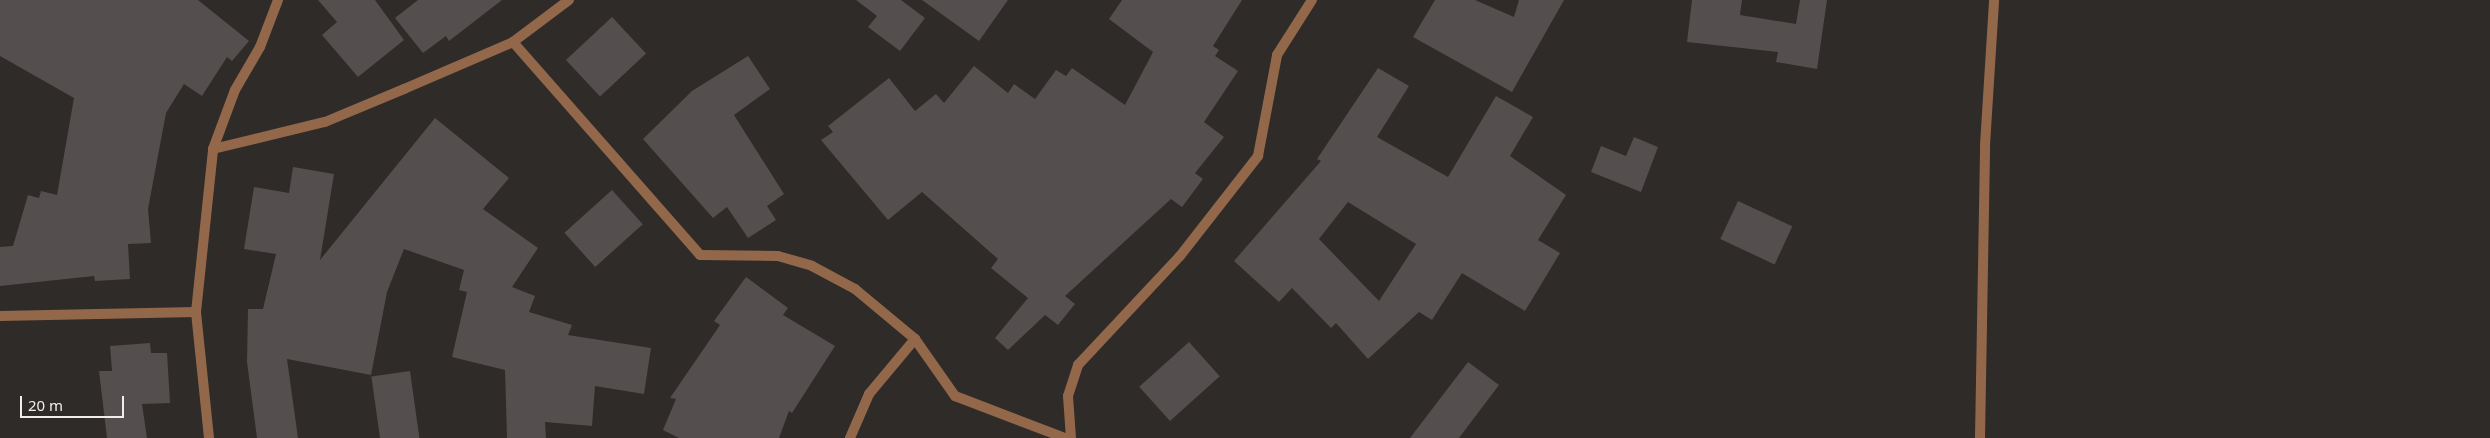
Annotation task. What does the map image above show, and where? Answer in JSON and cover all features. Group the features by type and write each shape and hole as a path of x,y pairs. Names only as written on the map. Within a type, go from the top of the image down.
{"street":[{"path":"209,438 196,312 213,149 235,90 260,47 278,0"},
{"path":"213,149 325,122 513,42 569,0"},
{"path":"1071,438 1068,396 1078,365 1180,256 1258,156 1277,55 1312,0"},
{"path":"1980,438 1985,145 1994,0"},
{"path":"513,42 700,254 778,256 812,266 855,289 914,339 955,396 1065,438"},
{"path":"0,316 196,312"},
{"path":"850,438 869,394 914,339"}],"building":[{"path":"0,0 198,0 249,41 232,61 227,57 202,96 184,84 166,113 148,209 151,243 128,244 130,279 95,281 94,276 0,286 0,247 13,246 28,195 39,198 41,191 57,195 74,98 0,56"},
{"path":"318,0 375,0 404,40 358,77 322,35 337,22"},
{"path":"418,0 502,0 449,41 446,36 423,53 395,18"},
{"path":"856,0 901,0 925,18 900,51 868,27 877,16"},
{"path":"922,0 1008,0 979,41"},
{"path":"1122,0 1242,0 1213,46 1219,50 1215,56 1238,71 1204,122 1224,137 1195,173 1203,179 1182,207 1171,199 1065,296 1075,304 1058,325 1045,315 1008,350 995,338 1028,298 991,268 998,259 922,192 888,220 821,140 833,132 828,126 889,78 915,111 936,94 944,103 974,66 1008,93 1014,84 1035,99 1056,70 1066,76 1072,68 1125,105 1153,52 1109,19"},
{"path":"1435,0 1475,0 1514,17 1519,0 1564,0 1512,92 1413,37"},
{"path":"1692,0 1742,0 1740,15 1796,24 1800,0 1827,0 1817,69 1776,62 1778,52 1687,42"},
{"path":"612,17 646,54 600,97 566,60"},
{"path":"748,56 770,89 734,115 784,194 767,206 776,220 748,238 727,207 713,218 643,139 692,91"},
{"path":"1378,68 1409,86 1377,137 1448,177 1496,96 1533,117 1510,156 1566,195 1538,240 1560,253 1525,311 1462,273 1432,320 1419,312 1368,359 1336,323 1331,328 1292,288 1279,302 1234,261 1321,161 1317,159","holes":["1348,202 1416,244 1379,301 1319,239"]},
{"path":"435,118 509,178 483,209 538,248 512,287 535,296 529,312 572,325 568,335 651,348 644,394 595,386 592,426 545,422 546,438 507,438 505,370 452,357 467,292 459,290 464,270 404,249 387,292 371,375 287,359 298,438 257,438 247,362 248,309 263,309 276,254 244,249 254,187 289,193 293,167 334,174 320,260"},
{"path":"1634,137 1658,147 1641,192 1591,172 1601,146 1626,156"},
{"path":"612,190 643,224 595,267 564,233"},
{"path":"1738,201 1792,226 1775,264 1720,239"},
{"path":"746,277 788,308 783,315 835,346 792,413 789,411 779,438 679,438 663,430 676,399 670,398 720,325 714,321"},
{"path":"1189,342 1220,376 1170,421 1139,387"},
{"path":"150,343 151,353 167,353 170,403 142,404 147,438 107,438 99,371 112,371 110,346"},
{"path":"1468,362 1499,385 1459,438 1410,438"},
{"path":"410,371 419,438 380,438 371,376"}]}
